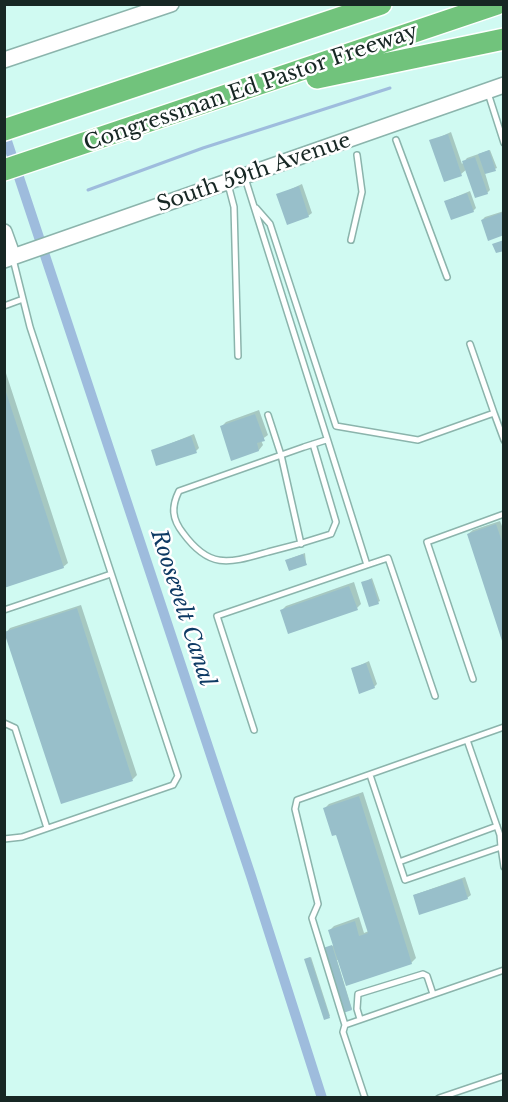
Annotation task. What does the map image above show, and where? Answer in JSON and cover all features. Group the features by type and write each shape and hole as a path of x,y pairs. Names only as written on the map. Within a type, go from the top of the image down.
{"highway":[{"path":"217,59 240,41 337,4"},
{"name":"Congressman Ed Pastor Freeway","path":"4,130 381,4"},
{"name":"Congressman Ed Pastor Freeway","path":"4,170 497,4"},
{"path":"254,86 306,81 504,39"}],"main road":[{"path":"4,60 171,4"},
{"name":"South 59th Avenue","path":"9,259 504,85"},
{"path":"4,232 9,259"}],"lane":[{"path":"487,91 504,144"},
{"path":"396,140 447,277"},
{"path":"351,240 362,192 357,155"},
{"path":"244,176 367,565"},
{"path":"228,182 234,207 238,356"},
{"path":"253,204 270,224 336,426 418,440 494,414"},
{"path":"4,839 22,837 173,785 178,776 9,259"},
{"path":"4,306 23,299"},
{"path":"470,344 504,440"},
{"path":"268,415 281,455 301,544"},
{"path":"313,444 336,522 331,534 246,559 222,562 201,554 182,533 173,516 173,503 179,491 281,455 313,444 326,440"},
{"path":"473,679 428,542 504,514"},
{"path":"254,730 217,616 388,558 435,696"},
{"path":"4,610 111,574"},
{"path":"4,723 15,728 47,828"},
{"path":"365,1098 343,1032 345,1025 312,918 318,904 295,809 297,800 504,727"},
{"path":"467,740 497,826 504,867"},
{"path":"370,775 405,880 501,847"},
{"path":"399,862 497,826"},
{"path":"345,1025 502,971 504,979"},
{"path":"360,1019 357,1009 358,994 423,974 427,976 433,994"},
{"path":"439,1098 504,1076"}],"building":[{"path":"448,134 462,176 444,182 429,140"},
{"path":"489,150 496,171 485,174 478,154"},
{"path":"475,157 488,194 475,198 462,161"},
{"path":"299,186 309,217 287,225 276,194"},
{"path":"467,193 474,212 451,220 444,201"},
{"path":"504,212 504,235 488,241 481,220"},
{"path":"504,240 504,251 496,253 492,244"},
{"path":"4,386 64,568 4,588"},
{"path":"255,414 265,441 257,443 259,451 231,461 220,426"},
{"path":"191,436 197,453 156,466 151,450"},
{"path":"496,524 504,547 503,644 467,534"},
{"path":"303,554 307,565 289,571 285,560"},
{"path":"371,579 379,604 369,607 361,582"},
{"path":"349,586 358,610 288,634 280,610"},
{"path":"77,608 133,781 61,804 4,632"},
{"path":"366,663 375,688 359,694 351,668"},
{"path":"359,796 412,964 346,986 328,930 355,921 359,936 368,933 336,835 332,836 323,808"},
{"path":"462,879 468,899 419,915 413,895"},
{"path":"332,945 352,1010 343,1013 323,948"},
{"path":"310,957 330,1018 324,1020 304,959"}],"waterway":[{"path":"88,190 203,148 390,88"},
{"name":"Roosevelt Canal","path":"4,132 251,876 322,1098"}]}
